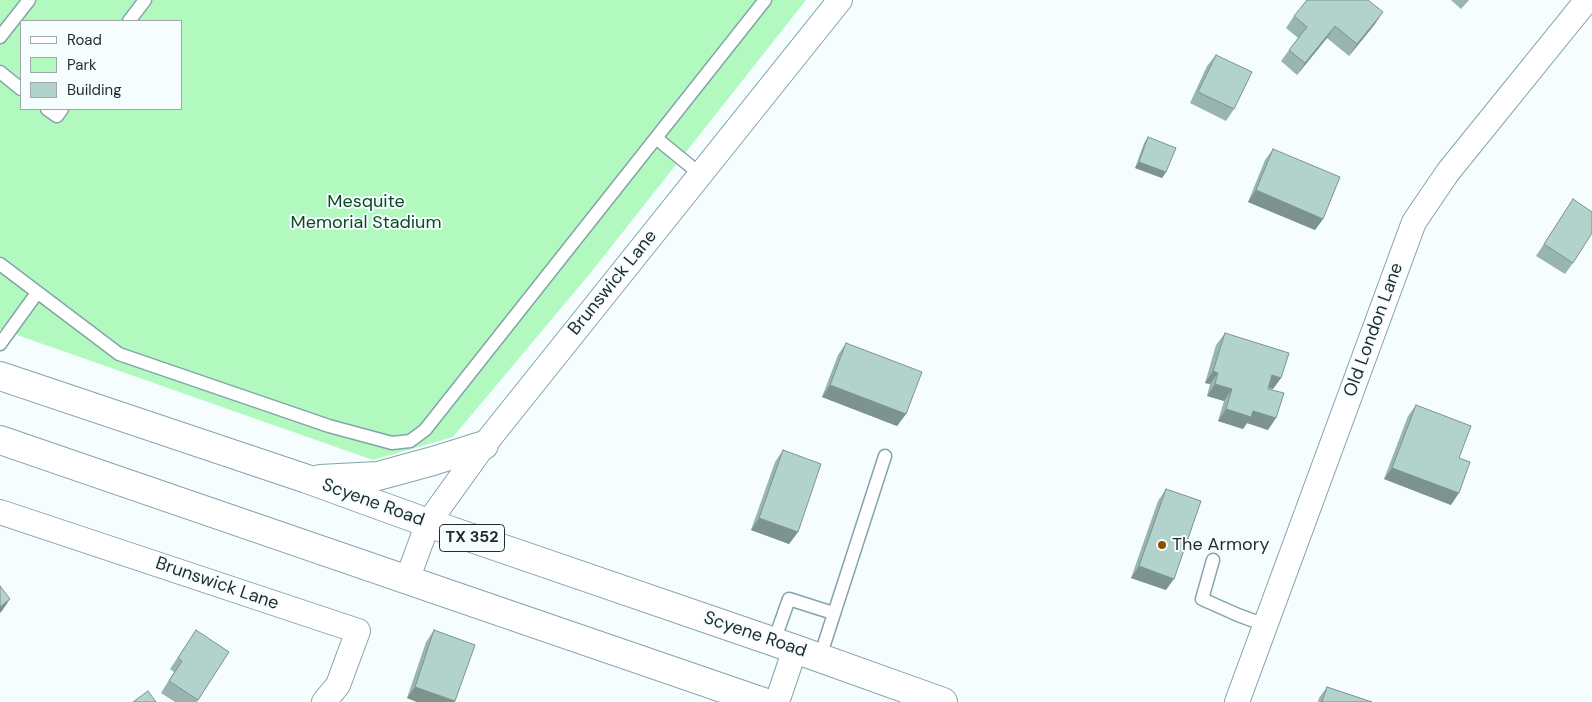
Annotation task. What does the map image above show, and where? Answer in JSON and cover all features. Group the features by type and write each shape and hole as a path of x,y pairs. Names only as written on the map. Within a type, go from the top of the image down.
{"main road":[{"name":"Scyene Road","path":"0,376 307,479 428,523 796,649 942,702"},
{"path":"0,440 763,702"},
{"path":"307,479 378,476 484,445"}],"street":[{"name":"Brunswick Lane","path":"407,580 428,523 484,445 840,0"},
{"name":"Old London Lane","path":"1237,702 1414,222 1448,172 1588,0"},
{"name":"Brunswick Lane","path":"0,512 358,631 338,684 324,702"},
{"path":"777,702 796,649"}],"lane":[{"path":"0,37 29,0"},
{"path":"130,20 145,0"},
{"path":"0,264 119,354 328,426 392,443 410,441 425,430 765,0"},
{"path":"0,72 20,88"},
{"path":"48,110 56,116 61,110"},
{"path":"656,138 700,174"},
{"path":"0,344 37,293"},
{"path":"796,649 833,613 850,567 885,456"},
{"path":"1213,560 1202,598 1265,625"},
{"path":"796,649 789,598 833,613"}],"green space":[{"name":"Mesquite Memorial Stadium","path":"0,0 806,0 592,271 453,437 373,460 0,329"}],"building":[{"path":"1307,0 1368,0 1383,12 1357,44 1335,26 1305,63 1289,50 1307,27 1294,16"},
{"path":"1216,55 1252,72 1234,109 1198,92"},
{"path":"1148,137 1176,148 1166,172 1139,162"},
{"path":"1273,149 1340,177 1323,219 1256,190"},
{"path":"1573,199 1592,212 1592,233 1573,263 1544,244"},
{"path":"1225,333 1289,353 1281,378 1272,375 1268,389 1284,393 1276,418 1253,411 1251,417 1226,409 1232,389 1215,384 1218,373 1213,371"},
{"path":"846,343 922,372 906,414 830,385"},
{"path":"1416,405 1471,426 1459,458 1470,462 1459,493 1392,468"},
{"path":"783,450 821,464 798,532 759,518"},
{"name":"The Armory","path":"1166,489 1201,501 1174,579 1139,566"},
{"path":"0,586 10,599 0,607"},
{"path":"196,630 229,652 198,700 169,681 182,661 178,658"},
{"path":"434,630 475,645 455,701 415,687"},
{"path":"1327,687 1372,702 1322,702"},
{"path":"148,691 156,702 133,702"}],"place":[{"name":"The Armory","path":"1162,545"}]}
